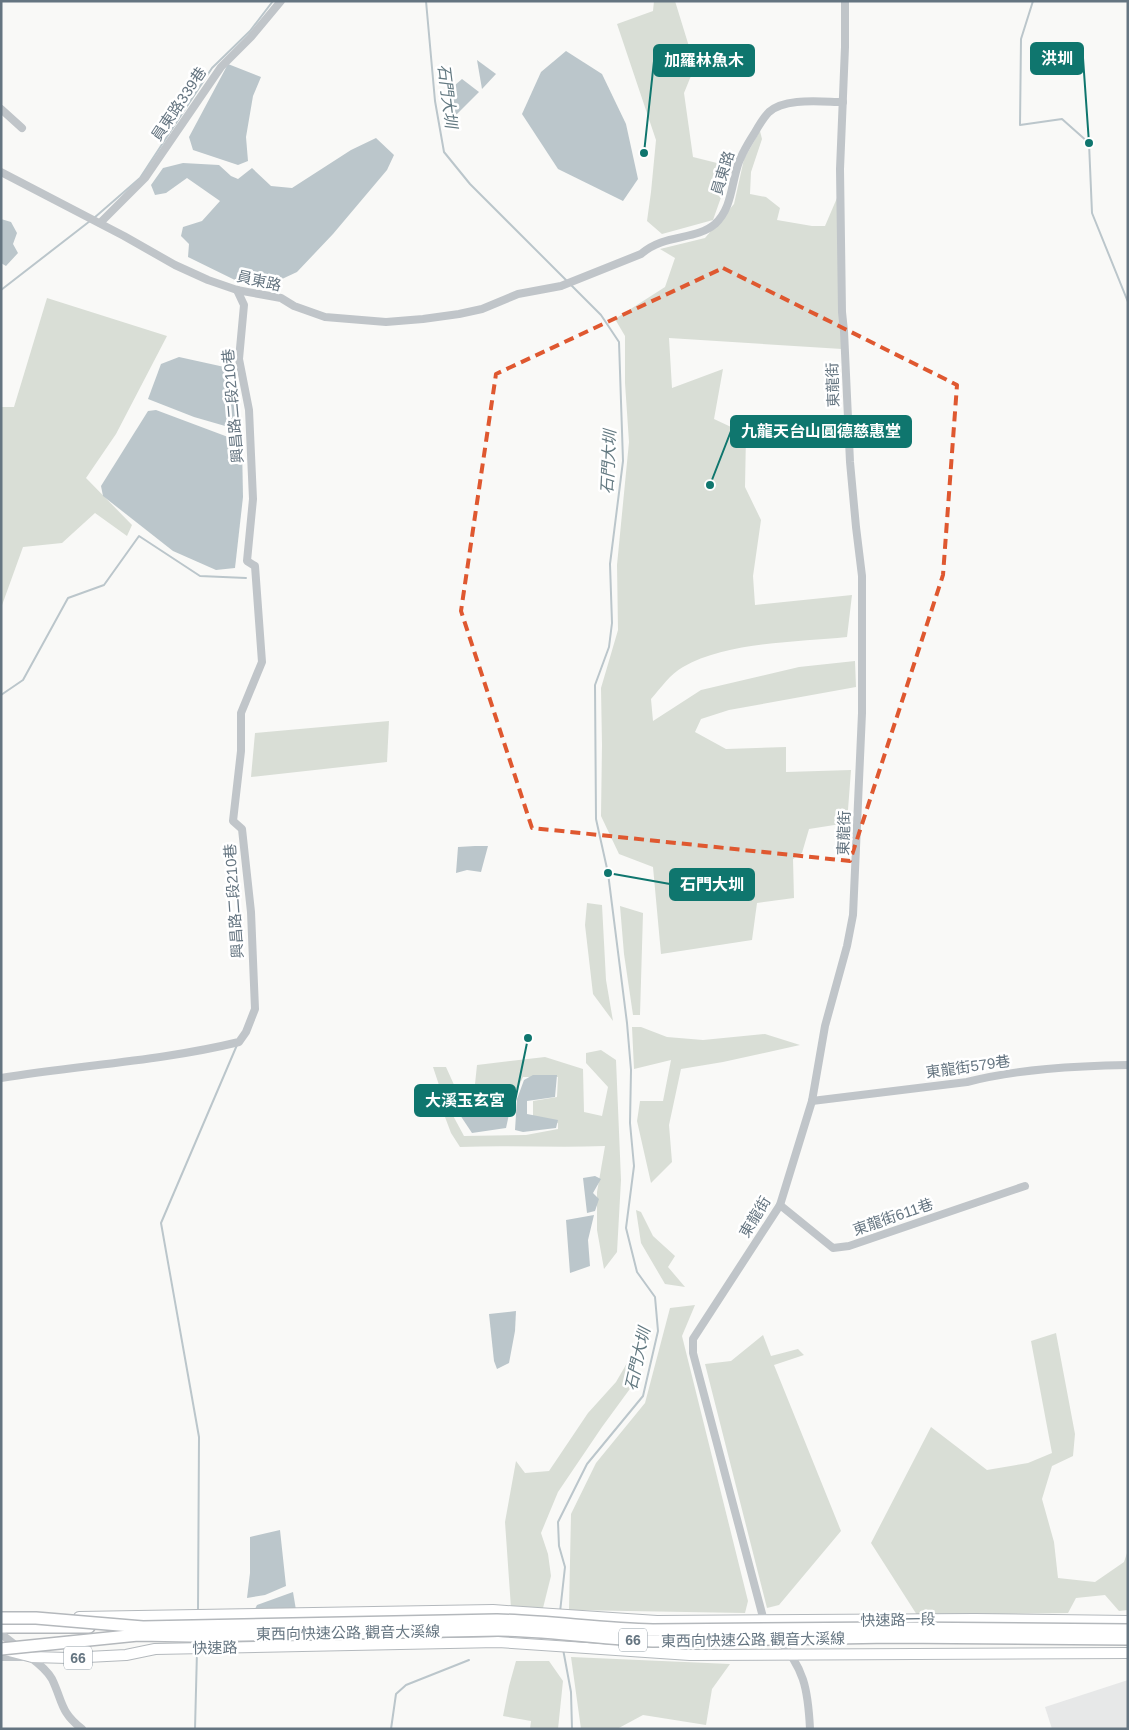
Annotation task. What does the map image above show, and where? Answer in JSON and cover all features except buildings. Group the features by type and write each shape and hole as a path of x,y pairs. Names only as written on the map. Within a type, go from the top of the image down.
{"highway":[{"name":"66","path":"1,1618 36,1618 141,1631"},
{"name":"東西向快速公路 觀音大溪線","path":"141,1631 497,1620 653,1630 891,1628 1128,1630"},
{"path":"1,1627 141,1631"},
{"name":"東西向快速公路 觀音大溪線","path":"141,1631 201,1636 521,1630 616,1640 653,1641 892,1637 1128,1639"},
{"name":"66","path":"1,1649 141,1631"},
{"path":"1,1633 116,1634 141,1631"}],"main road":[{"name":"快速路一段","path":"1,1618 493,1610 657,1621 764,1622 974,1619 1128,1621"},
{"name":"快速路","path":"1,1649 32,1658 68,1658 126,1655 155,1649 498,1642 690,1654 792,1654"},
{"name":"66","path":"792,1654 1128,1653"}],"street":[{"name":"員東路339巷","path":"100,223 130,195 144,178 221,67 252,37 281,1"},
{"name":"東龍街","path":"764,1622 693,1353 693,1339 780,1206 812,1101 826,1026 854,915 862,713 862,576 850,462 842,312 840,169 845,1"},
{"name":"員東路","path":"1,172 100,223 175,265 223,286 281,298 294,306 325,317 386,322 423,319 482,309 518,294 571,283 642,254 658,243 694,235 708,229 716,223 728,207 737,168 744,149 769,112 778,106 800,102 843,102"},
{"path":"1,109 22,128"},
{"name":"興昌路二段210巷","path":"1,1078 50,1070 166,1058 236,1043 246,1032 255,1009 251,912 242,829 233,821 241,751 241,713 262,662 256,566 246,561 252,499 249,410 239,360 244,305 237,290"},
{"name":"東龍街579巷","path":"812,1101 967,1082 987,1076 1072,1067 1128,1065"},
{"name":"東龍街611巷","path":"780,1206 832,1248 849,1246 1025,1186"},
{"path":"764,1622 792,1654 803,1676 810,1729"},
{"path":"1,1633 32,1658 52,1678 64,1711 82,1729"},
{"name":"快速路","path":"1,1657 32,1658"}],"highlighted area":[{"path":"723,268 957,385 943,575 850,861 532,828 461,611 496,374"}],"shaded area":[{"path":"654,1 675,1 695,66 684,93 693,157 725,165 725,186 713,220 662,234 647,221 656,140 617,24 653,11"},
{"path":"760,131 762,139 751,172 750,194 766,197 780,208 777,220 812,226 825,226 837,198 842,349 669,338 672,388 723,369 714,419 746,434 745,487 761,520 753,576 755,605 852,595 847,637 763,644 720,652 700,659 674,673 651,699 653,721 701,690 799,667 855,661 856,687 729,710 701,719 695,732 726,749 786,747 786,772 851,770 847,823 809,829 802,853 793,859 794,898 757,903 752,940 661,954 653,867 619,854 601,816 601,688 618,630 617,565 629,442 625,383 625,336 615,319 665,287 675,258 660,249 705,238 734,204 744,159"},
{"path":"47,298 167,336 116,434 86,478 132,525 127,536 95,513 62,543 23,547 1,608 1,407 14,407"},
{"path":"389,721 387,762 251,777 255,733"},
{"path":"587,903 602,905 606,980 613,1021 593,994 585,925"},
{"path":"620,906 643,913 640,1015 633,1015 624,954"},
{"path":"632,1027 641,1027 667,1037 703,1040 765,1034 800,1045 681,1069 669,1125 672,1162 651,1183 637,1121 640,1101 663,1101 671,1060 634,1069"},
{"path":"601,1050 616,1060 621,1180 617,1252 604,1269 597,1230 597,1192 605,1146 460,1147 451,1133 442,1109 442,1094 433,1067 446,1067 455,1087 450,1110 464,1136 526,1135 558,1129 558,1123 533,1116 533,1101 557,1097 558,1077 523,1077 513,1099 473,1103 477,1065 545,1057 583,1069 584,1112 602,1116 608,1087 586,1063 586,1053"},
{"path":"636,1210 641,1212 653,1236 675,1256 668,1267 685,1287 665,1284 641,1243"},
{"path":"695,1305 682,1336 748,1601 745,1613 569,1610 571,1514 596,1463 645,1403 670,1308"},
{"path":"1056,1333 1075,1434 1073,1456 1052,1466 1042,1499 1054,1542 1058,1578 1095,1582 1124,1562 1128,1550 1128,1610 1119,1611 1105,1595 1076,1598 1068,1613 917,1615 871,1543 931,1427 987,1470 1028,1463 1052,1453 1031,1341"},
{"path":"763,1335 771,1356 798,1349 804,1355 774,1365 841,1531 779,1605 767,1608 705,1364 731,1361"},
{"path":"641,1339 632,1386 558,1492 541,1533 548,1554 551,1576 543,1608 511,1608 505,1522 516,1461 525,1473 549,1471 588,1413 616,1382"},
{"path":"571,1657 730,1664 712,1689 706,1725 643,1715 617,1729 581,1729"},
{"path":"516,1661 549,1661 563,1681 558,1729 530,1729 531,1721 503,1716"},
{"path":"1128,1680 1128,1729 1052,1729 1045,1707"}],"water":[{"path":"566,51 602,74 626,124 638,179 623,201 558,169 522,114 541,72"},
{"path":"477,60 496,74 482,89"},
{"path":"228,64 261,77 253,96 246,137 248,161 238,165 193,150 189,137"},
{"path":"462,79 479,92 452,119 447,92"},
{"path":"376,138 394,155 387,170 333,234 297,272 267,286 241,283 188,257 189,244 181,236 183,227 202,221 220,201 187,178 166,193 155,195 151,185 163,168 183,163 219,165 231,176 238,179 252,168 271,186 292,188 351,150"},
{"path":"1,219 11,222 17,233 13,244 18,253 6,266 1,263"},
{"path":"179,357 229,368 239,430 194,417 148,399 161,364"},
{"path":"156,410 236,440 242,445 243,497 235,568 216,570 173,551 103,496 101,486 148,411"},
{"path":"488,846 481,872 467,870 456,873 458,847"},
{"path":"533,1075 557,1075 555,1097 527,1101 527,1114 558,1120 556,1128 523,1132 515,1130 517,1099 524,1080"},
{"path":"506,1102 510,1110 506,1128 472,1133 458,1112 459,1109"},
{"path":"595,1176 601,1179 593,1193 599,1199 595,1211 587,1213 583,1178"},
{"path":"594,1215 588,1240 590,1266 570,1273 566,1220"},
{"path":"516,1311 515,1331 509,1363 497,1369 494,1361 489,1314"},
{"path":"280,1530 286,1586 265,1595 247,1598 250,1573 250,1537"},
{"path":"293,1592 296,1610 255,1609 257,1605"}],"waterway":[{"path":"94,218 140,178 212,68 250,31 273,1"},
{"name":"石門大圳","path":"426,1 435,101 444,152 470,184 567,281"},
{"path":"1033,1 1021,39 1020,125 1062,119 1089,143 1092,213 1128,302"},
{"path":"1,290 90,221"},
{"name":"石門大圳","path":"560,1612 565,1567 559,1546 558,1522 587,1464 643,1396 658,1331 655,1297 637,1272 626,1228 634,1166 630,1123 631,1070 608,873 596,819 595,685 609,647 612,623 610,564 623,461 619,342 601,315 570,284"},
{"path":"1,695 23,680 68,598 104,585 139,536 200,576 246,578"},
{"path":"198,1611 199,1437 161,1223 237,1045"},
{"name":"石門大圳","path":"563,1649 571,1692 572,1729"},
{"path":"195,1729 197,1651"},
{"path":"391,1729 396,1694 406,1685 469,1660"}],"place":[{"name":"洪圳","path":"1089,143"},
{"name":"加羅林魚木","path":"644,153"},
{"name":"九龍天台山圓德慈惠堂","path":"710,485"},
{"name":"石門大圳","path":"608,873"},
{"name":"大溪玉玄宮","path":"528,1038"}]}
